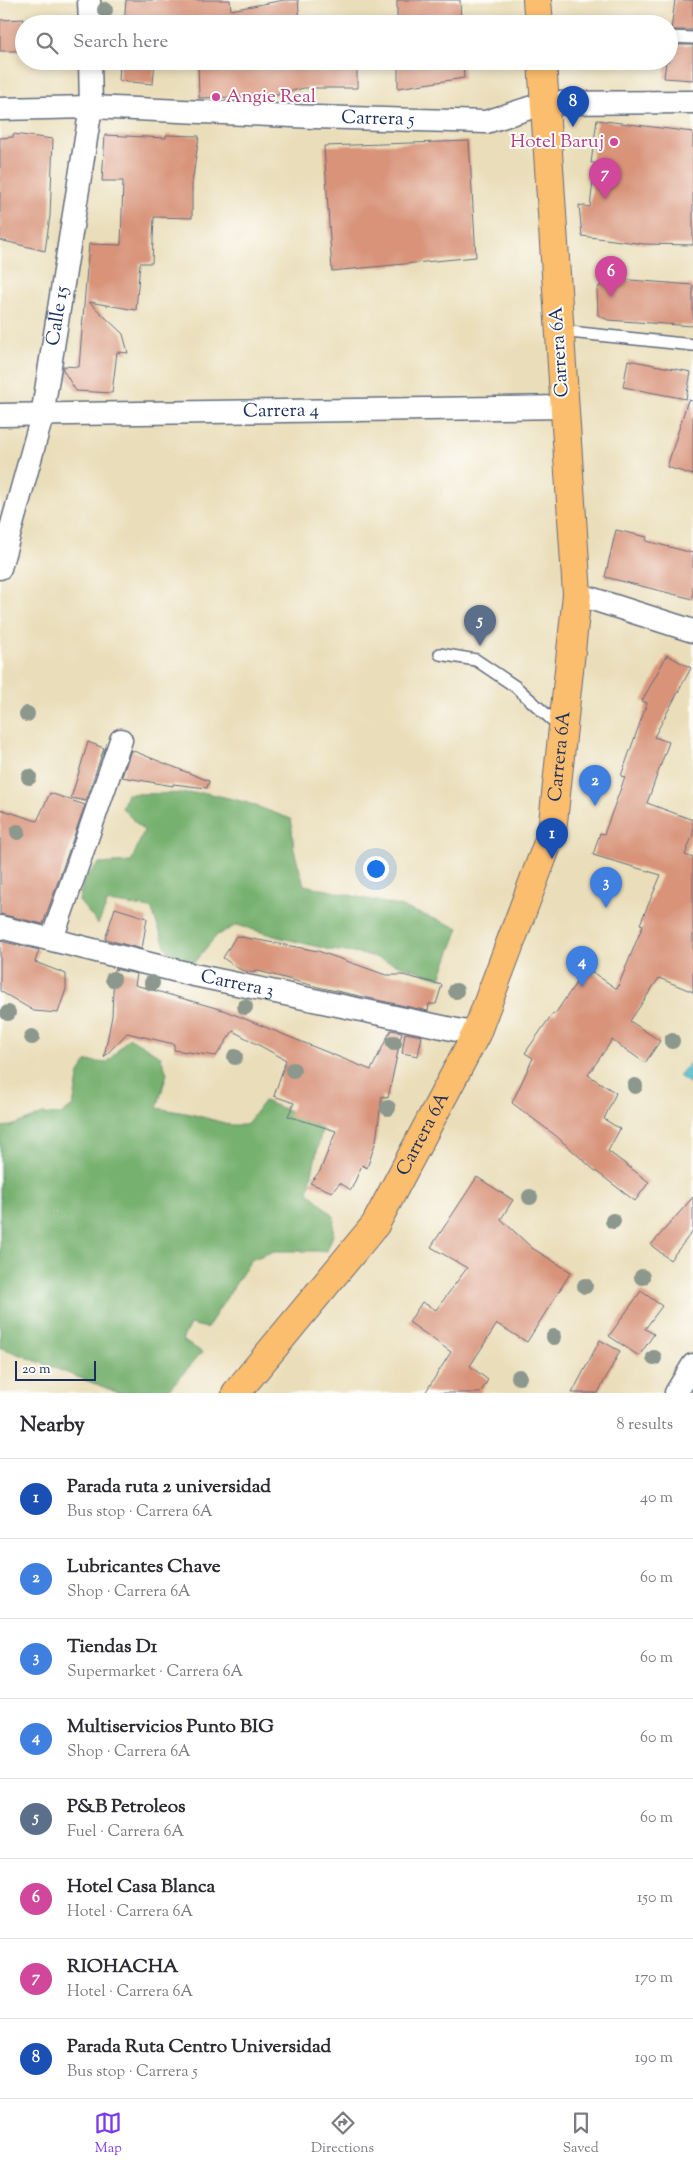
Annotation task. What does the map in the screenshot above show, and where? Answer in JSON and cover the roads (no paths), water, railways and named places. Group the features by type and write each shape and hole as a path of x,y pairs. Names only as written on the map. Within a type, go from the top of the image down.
{"highway":[{"path":"537,0 538,15"},
{"name":"Carrera 6A","path":"236,1393 375,1225 476,1034 552,832 577,594 558,331 542,70"}],"street":[{"path":"89,0 90,15"},
{"name":"Calle 15","path":"0,568 42,416 92,107 90,70"},
{"name":"Carrera 5","path":"0,109 92,107 315,117 486,122 544,103 693,102"},
{"name":"Carrera 4","path":"0,415 42,416 564,407"},
{"path":"577,594 693,631"},
{"path":"52,939 121,740"},
{"name":"Carrera 3","path":"0,927 194,975 476,1034"},
{"path":"676,1393 693,1366"}],"lane":[{"path":"678,37 693,38"},
{"path":"558,331 693,344"},
{"path":"440,654 476,660 516,687 562,730"}],"water":[{"path":"693,1059 693,1086 679,1076"}],"place":[{"name":"Angie Real","path":"216,97"},
{"name":"Parada Ruta Centro Universidad","path":"573,127"},
{"name":"Hotel Baruj","path":"614,142"},
{"name":"RIOHACHA","path":"605,199"},
{"name":"Hotel Casa Blanca","path":"611,297"},
{"name":"P&B Petroleos","path":"480,646"},
{"name":"Lubricantes Chave","path":"595,806"},
{"name":"Parada ruta 2 universidad","path":"552,859"},
{"name":"Tiendas D1","path":"606,908"},
{"name":"Multiservicios Punto BIG","path":"582,987"}]}
